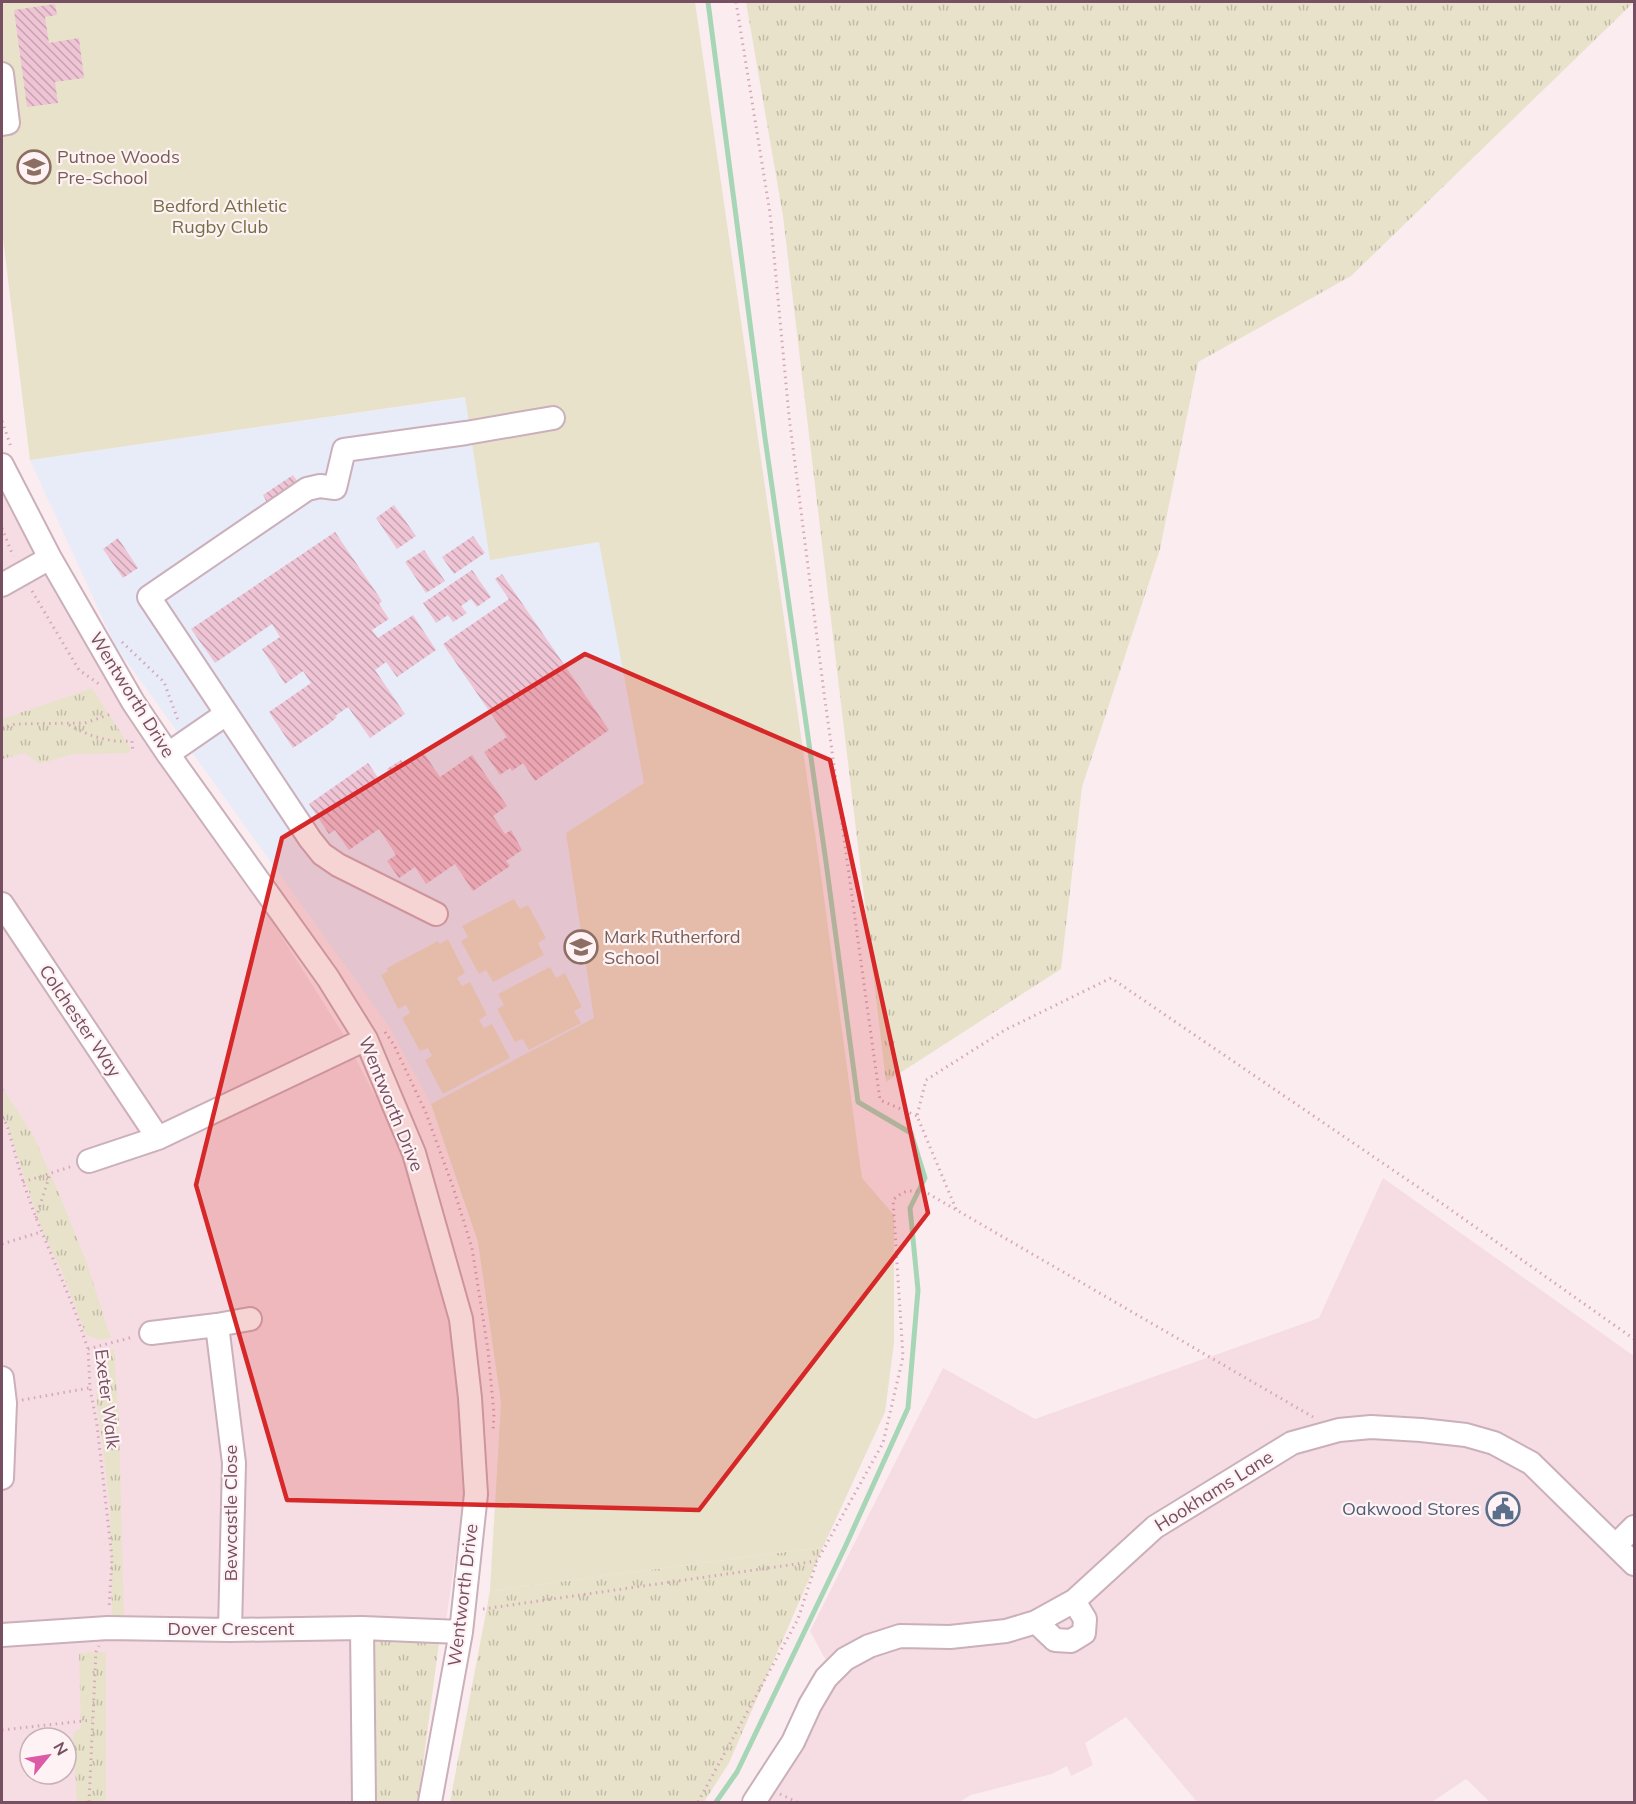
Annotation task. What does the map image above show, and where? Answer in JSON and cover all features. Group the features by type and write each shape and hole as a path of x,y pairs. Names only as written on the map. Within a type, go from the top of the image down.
{"street":[{"path":"2,74 8,123 2,124"},
{"path":"436,914 338,865 322,854 149,597 307,489 320,486 335,488 344,450 457,435 553,418"},
{"name":"Wentworth Drive","path":"6,457 50,558 133,702 328,978 374,1032 414,1153 461,1319 471,1398 476,1494 461,1632 430,1803"},
{"path":"2,585 50,558"},
{"path":"168,754 226,714"},
{"name":"Colchester Way","path":"2,904 158,1138"},
{"path":"89,1161 158,1138 374,1032"},
{"path":"151,1332 250,1319"},
{"name":"Bewcastle Close","path":"218,1325 234,1463 230,1630"},
{"path":"2,1378 5,1403 2,1478"},
{"name":"Hookhams Lane","path":"754,1803 793,1742 810,1705 826,1678 845,1659 869,1646 900,1636 961,1636 1006,1631 1036,1622 1074,1601 1155,1527 1292,1443 1339,1430 1371,1427 1421,1430 1466,1435 1494,1443 1531,1463 1635,1564"},
{"path":"1616,1545 1635,1527"},
{"path":"1036,1622 1055,1640 1071,1641 1084,1634 1085,1619 1074,1601"},
{"name":"Dover Crescent","path":"2,1635 108,1628 362,1629 461,1632"},
{"path":"362,1629 364,1803"}],"path":[{"path":"736,2 770,213 789,416 824,693 880,1100 917,1116"},
{"path":"2,421 6,457"},
{"path":"2,528 22,574 79,670 106,689"},
{"path":"117,637 164,682 186,742"},
{"path":"2,729 15,724 85,723 111,714"},
{"path":"68,724 89,736 122,742 132,741"},
{"path":"132,732 133,752"},
{"path":"957,1211 917,1116 926,1080 1005,1030 1111,978 1437,1200 1635,1339"},
{"path":"374,1032 394,1045 426,1113 472,1248 488,1350 494,1414 493,1438"},
{"name":"Exeter Walk","path":"2,1117 7,1125 23,1182 41,1232 88,1349 90,1388 97,1425 112,1558 108,1628"},
{"path":"23,1182 89,1161"},
{"path":"36,1218 50,1174"},
{"path":"698,1803 798,1619 817,1561 883,1443 903,1358 893,1200 902,1191 915,1190 929,1194 1339,1430"},
{"path":"2,1244 41,1232"},
{"path":"88,1349 151,1332"},
{"path":"5,1403 90,1388"},
{"path":"479,1609 817,1561"},
{"path":"89,1803 96,1652 108,1628"},
{"path":"2,1730 92,1720"}],"highlighted area":[{"path":"585,654 830,760 928,1213 699,1510 287,1500 196,1185 282,838"}],"shaded area":[{"name":"Mark Rutherford School","path":"746,357 862,1178 894,1215 894,1342 885,1412 823,1547 490,1591 501,1403 478,1242 431,1104 388,1025 115,645 30,460"},
{"path":"2,467 36,549 342,1032 406,1156 452,1319 462,1403 465,1492 446,1621 355,1618 355,1802 2,1802"},
{"path":"1383,1178 1634,1356 1634,1802 1490,1802 1466,1779 1432,1802 1197,1802 1126,1717 1085,1743 1093,1765 1071,1776 1067,1766 1052,1774 971,1795 959,1802 767,1802 789,1769 836,1679 810,1631 943,1368 1035,1419 1319,1318"}],"green space":[{"name":"Bedford Athletic Rugby Club","path":"2,2 695,2 820,868 862,1178 894,1215 894,1342 885,1412 823,1547 490,1591 501,1403 478,1242 431,1104 594,1018 566,833 644,783 599,542 490,560 465,397 30,460 2,230"},
{"path":"746,2 1634,2 1351,276 1198,362 1160,549 1082,787 1061,969 886,1082 783,216"},
{"path":"92,688 130,747 130,753 73,754 39,764 25,753 2,759 2,719"},
{"path":"514,899 520,909 528,905 546,938 538,943 544,955 493,982 486,970 479,974 461,941 468,937 462,926"},
{"path":"448,939 465,973 457,978 462,986 470,982 487,1015 479,1020 484,1028 492,1024 510,1058 443,1094 425,1060 432,1056 428,1048 420,1051 402,1018 410,1013 406,1005 398,1009 381,975 388,971 387,968 438,941 440,944"},
{"path":"550,967 556,978 565,973 582,1007 574,1011 581,1023 529,1050 523,1039 515,1042 497,1009 504,1005 498,994"},
{"path":"2,1087 34,1137 62,1201 85,1258 111,1338 101,1340 86,1335 62,1271 42,1231 7,1125 2,1117"},
{"path":"114,1349 119,1421 124,1622 112,1622 110,1506 96,1393 104,1390 97,1353"},
{"path":"823,1547 729,1763 704,1802 450,1802 490,1591"},
{"path":"375,1640 439,1643 418,1802 373,1802"},
{"path":"106,1652 106,1802 77,1802 78,1730 81,1728 79,1653"}],"building":[{"path":"55,4 57,15 45,17 49,43 79,38 84,78 55,82 58,103 27,107 14,10"},
{"path":"293,475 300,485 269,506 263,495"},
{"path":"394,505 416,536 397,549 376,518"},
{"path":"335,532 382,601 379,604 389,619 372,630 378,638 413,615 436,650 397,677 386,662 375,670 405,714 370,738 348,707 335,716 337,717 330,723 293,748 269,712 311,683 303,671 285,684 262,649 280,637 272,624 215,663 191,629"},
{"path":"473,536 485,553 454,574 442,557"},
{"path":"118,538 138,568 123,578 103,549"},
{"path":"424,550 445,581 426,593 405,562"},
{"path":"472,570 491,597 477,607 471,599 461,606 467,613 453,622 448,615 436,623 423,603"},
{"path":"502,574 609,730 535,781 523,763 512,771 510,768 500,775 484,752 507,737 443,644 509,599 495,579"},
{"path":"423,752 440,777 472,755 507,806 493,816 505,834 511,830 522,850 506,861 510,866 473,891 455,864 426,884 415,867 399,878 387,861 396,855 379,829 349,850 335,830 329,834 309,804 368,763 381,782 391,775 387,769 401,760 404,765"}],"waterway":[{"path":"708,2 765,438 858,1102 911,1133 925,1178 910,1208 918,1290 908,1408 846,1545 737,1772 716,1802"}],"place":[{"name":"Putnoe Woods Pre-School","path":"34,167"},
{"name":"Mark Rutherford School","path":"581,947"},
{"name":"Oakwood Stores","path":"1503,1509"}]}
